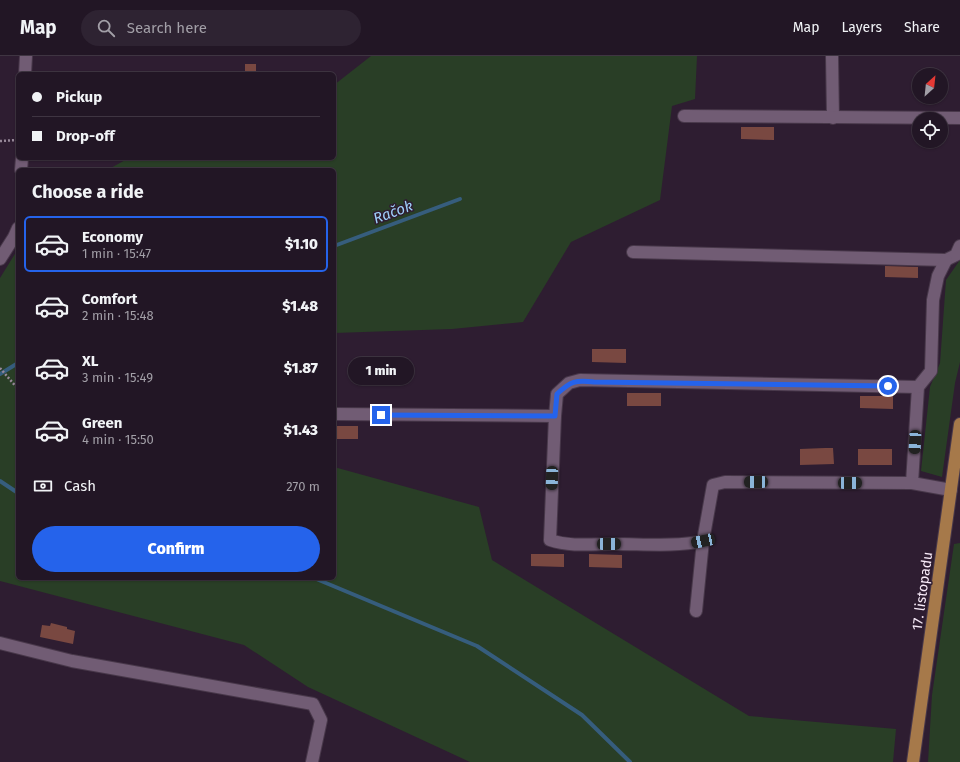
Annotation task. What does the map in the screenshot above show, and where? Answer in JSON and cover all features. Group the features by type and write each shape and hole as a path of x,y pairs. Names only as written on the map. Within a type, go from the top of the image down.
{"main road":[{"name":"17. listopadu","path":"913,762 960,424"}],"street":[{"path":"25,72 26,56"},
{"path":"832,56 833,118"},
{"path":"684,116 960,118"},
{"path":"0,259 16,233"},
{"path":"633,252 946,260 956,255 960,246"},
{"path":"912,483 918,387 931,371 932,300 938,276 946,260"},
{"path":"703,541 688,544 609,544 558,543 550,540 557,394 569,383 580,380 594,382 918,387"},
{"path":"336,414 555,416"},
{"path":"696,611 703,541 713,485 725,482 912,483 951,490"},
{"path":"0,643 72,660 313,704 321,720 312,762"}],"path":[{"path":"0,141 16,140"},
{"path":"0,368 16,387"}],"green space":[{"path":"371,56 697,56 695,99 672,106 660,200 571,242 523,322 452,329 336,333 336,168 111,168 125,160 336,160 336,83"},
{"path":"16,252 16,580 336,580 336,468 479,507 492,560 749,716 896,729 893,762 470,762 308,687 244,645 0,581 0,278"},
{"path":"960,260 960,362 955,383 942,477 921,471 930,387 940,363 946,280"},
{"path":"960,543 960,762 928,762 932,695 954,544"}],"building":[{"path":"245,64 256,64 256,72 245,72"},
{"path":"741,127 774,127 774,140 741,139"},
{"path":"885,266 918,267 918,278 885,277"},
{"path":"592,349 626,349 626,363 592,362"},
{"path":"627,393 661,393 661,406 627,406"},
{"path":"860,396 893,396 893,409 860,408"},
{"path":"336,426 358,426 358,439 336,439"},
{"path":"833,448 834,464 800,465 800,449"},
{"path":"858,449 892,449 892,465 858,465"},
{"path":"531,554 564,554 564,567 531,566"},
{"path":"589,554 622,555 622,568 589,567"},
{"path":"51,623 67,627 67,629 75,631 73,644 40,637 42,625 50,626"}],"waterway":[{"name":"Račok","path":"336,245 460,199"},
{"name":"Račok","path":"0,374 16,364"},
{"path":"0,481 16,492"},
{"path":"319,580 477,646 582,715 630,762"}],"route":[{"path":"381,415 555,416 557,394 569,383 580,380 594,382 888,386"}]}
